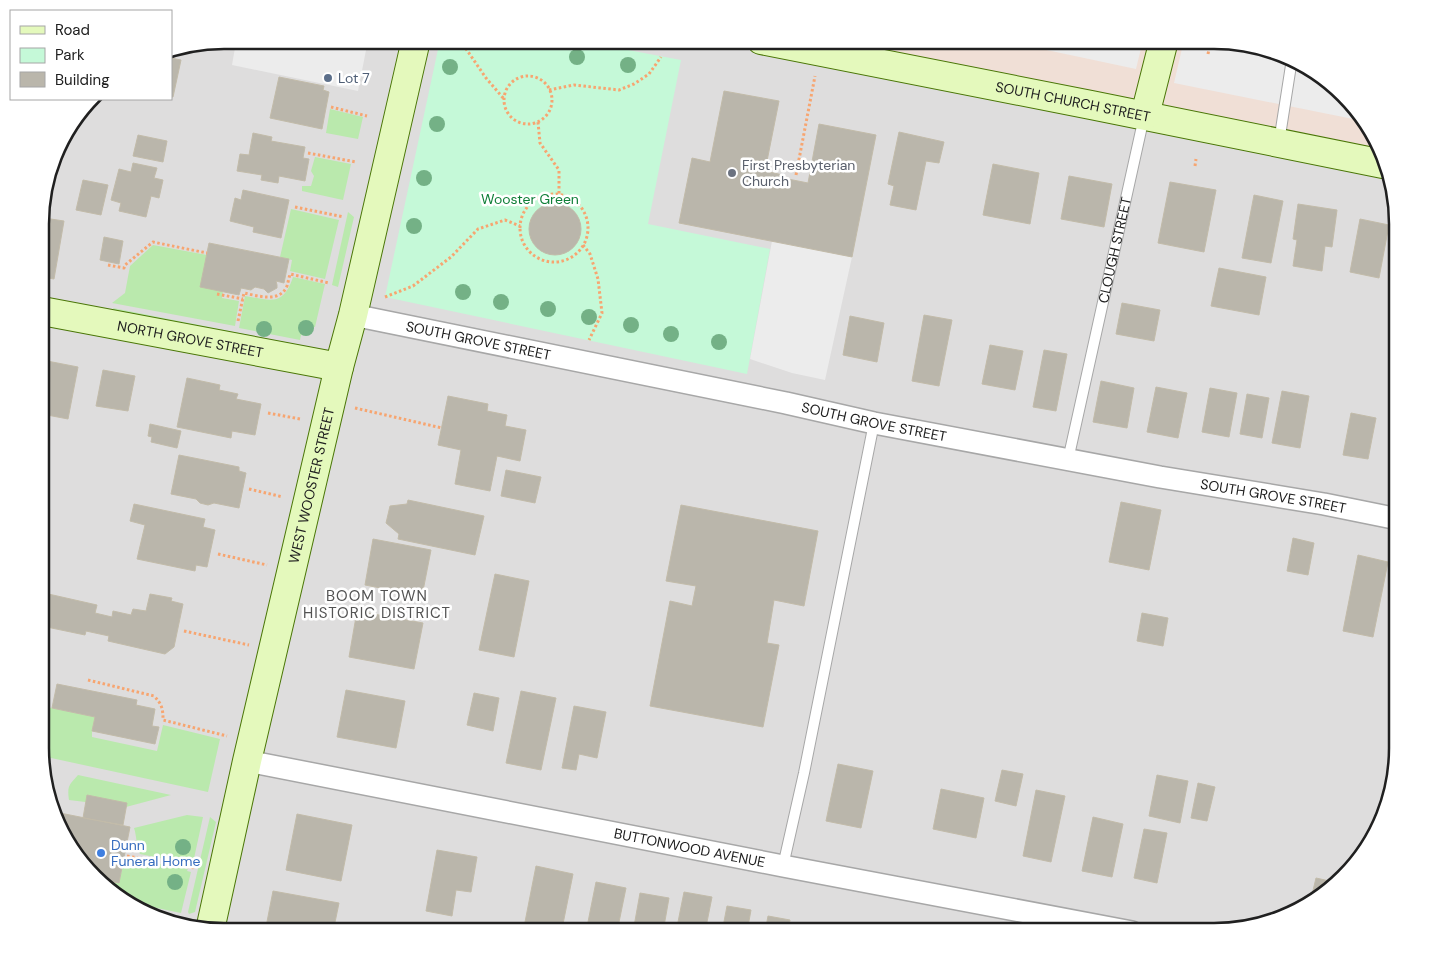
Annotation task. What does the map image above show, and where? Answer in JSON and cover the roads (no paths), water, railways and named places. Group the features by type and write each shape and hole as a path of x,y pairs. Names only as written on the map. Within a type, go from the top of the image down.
{"street":[{"name":"WEST WOOSTER STREET","path":"211,922 241,750 353,315 414,49"},
{"name":"SOUTH CHURCH STREET","path":"806,49 1378,163"},
{"name":"CLOUGH STREET","path":"1145,116 1162,49"},
{"name":"NORTH GROVE STREET","path":"49,312 339,367"},
{"name":"SOUTH GROVE STREET","path":"353,315 786,403 874,423 1160,477 1324,504 1389,517"},
{"name":"BUTTONWOOD AVENUE","path":"241,750 783,866 1084,923"}],"lane":[{"path":"1279,143 1291,67"},
{"name":"CLOUGH STREET","path":"1068,460 1145,116"},
{"path":"783,866 804,773 874,423"}],"place":[{"name":"Lot 7","path":"328,78"},
{"name":"First Presbyterian Church","path":"732,173"},
{"name":"Dunn Funeral Home","path":"101,853"}],"district":[{"name":"BOOM TOWN HISTORIC DISTRICT","path":"377,604"}],"park label":[{"name":"Wooster Green","path":"530,199"}]}
